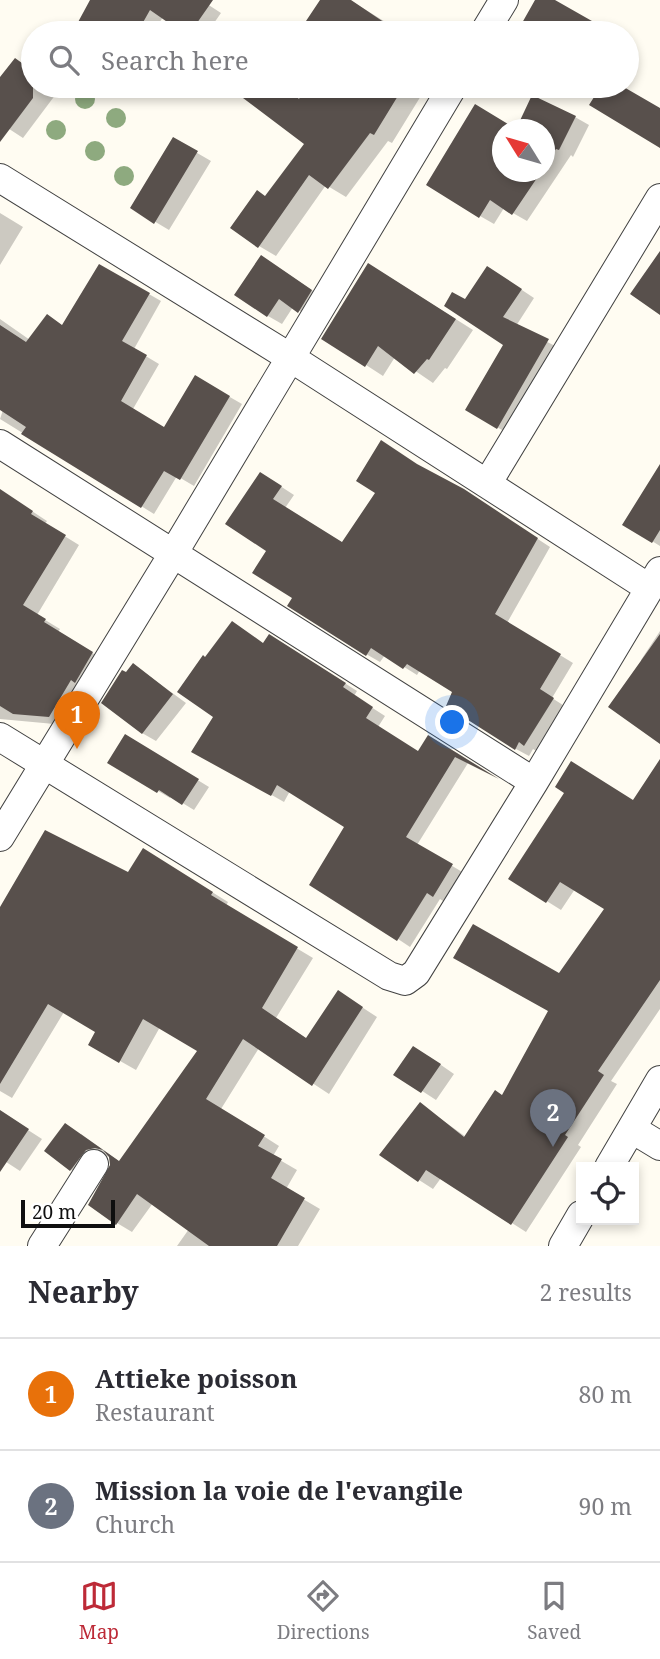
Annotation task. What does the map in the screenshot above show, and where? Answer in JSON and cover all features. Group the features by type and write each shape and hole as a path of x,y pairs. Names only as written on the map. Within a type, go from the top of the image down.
{"street":[{"path":"491,21 504,0"},
{"path":"0,837 446,98"},
{"path":"0,178 291,358 486,484 654,579 534,782 416,973 405,981 389,976 0,737"},
{"path":"486,484 660,198"},
{"path":"0,444 534,782"},
{"path":"612,1162 660,1080"},
{"path":"632,1129 660,1146"},
{"path":"42,1246 94,1164"},
{"path":"563,1246 576,1224"}],"building":[{"path":"90,0 213,0 198,21 166,21 150,10 144,21 79,21"},
{"path":"320,0 351,0 382,21 306,21"},
{"path":"535,0 555,0 592,21 523,21"},
{"path":"15,58 21,62 21,98 33,98 0,142 0,77"},
{"path":"639,96 660,108 660,148 589,105 593,98 639,98"},
{"path":"243,98 397,98 374,135 370,133 328,189 309,175 258,248 230,228 257,190 265,196 304,144"},
{"path":"531,98 538,98 576,116 559,150 556,149 555,119 521,119"},
{"path":"475,104 500,119 492,119 492,182 534,182 512,215 490,200 479,218 426,185"},
{"path":"173,137 198,151 154,224 130,208"},
{"path":"660,251 660,315 630,294"},
{"path":"261,255 312,290 298,313 279,299 267,317 234,295"},
{"path":"368,263 456,319 429,360 414,374 378,346 365,367 321,339"},
{"path":"99,264 150,293 122,341 147,355 121,401 164,427 195,375 230,396 180,480 164,471 141,508 21,434 26,427 0,410 0,325 26,342 47,314 62,325"},
{"path":"487,266 522,289 503,317 549,339 497,429 465,410 503,345 444,306 452,292 465,299"},
{"path":"381,440 417,464 464,489 538,538 495,614 561,654 540,689 554,698 524,746 519,742 515,750 446,706 452,692 407,664 403,669 371,648 366,656 287,606 292,598 252,573 266,551 225,524 260,472 282,486 273,499 342,542 375,493 356,481"},
{"path":"660,464 660,530 652,543 622,525"},
{"path":"0,489 33,511 31,514 66,535 23,605 46,619 44,622 93,652 75,683 71,680 49,717 13,714 0,706"},
{"path":"232,621 263,643 269,634 346,683 343,687 373,707 366,718 418,751 428,735 499,779 455,757 406,837 453,864 433,897 427,893 397,941 309,885 344,827 277,785 271,796 191,752 213,717 177,692 203,655 205,657"},
{"path":"660,634 660,744 608,707"},
{"path":"133,663 173,694 142,734 101,703 122,670 126,672"},
{"path":"125,734 199,779 182,805 107,763"},
{"path":"660,759 660,980 598,1071 604,1075 511,1225 426,1170 418,1182 379,1155 420,1102 464,1137 495,1090 502,1095 548,1011 453,958 473,924 559,973 604,909 560,882 546,903 508,879 564,793 555,787 571,761 633,800"},
{"path":"45,830 128,872 143,848 213,892 211,895 298,947 262,1008 306,1038 338,990 363,1007 312,1086 243,1039 206,1099 265,1135 258,1146 282,1159 271,1178 305,1198 277,1246 209,1246 137,1194 116,1225 88,1205 110,1165 109,1157 103,1150 86,1150 70,1171 44,1151 65,1123 119,1161 197,1051 143,1019 119,1063 88,1045 95,1032 48,1004 0,1084 0,907"},
{"path":"413,1046 441,1064 421,1093 393,1075"},
{"path":"0,1110 29,1129 0,1172"}],"place":[{"name":"Attieke poisson","path":"77,749"},
{"name":"Mission la voie de l'evangile","path":"553,1147"}]}
